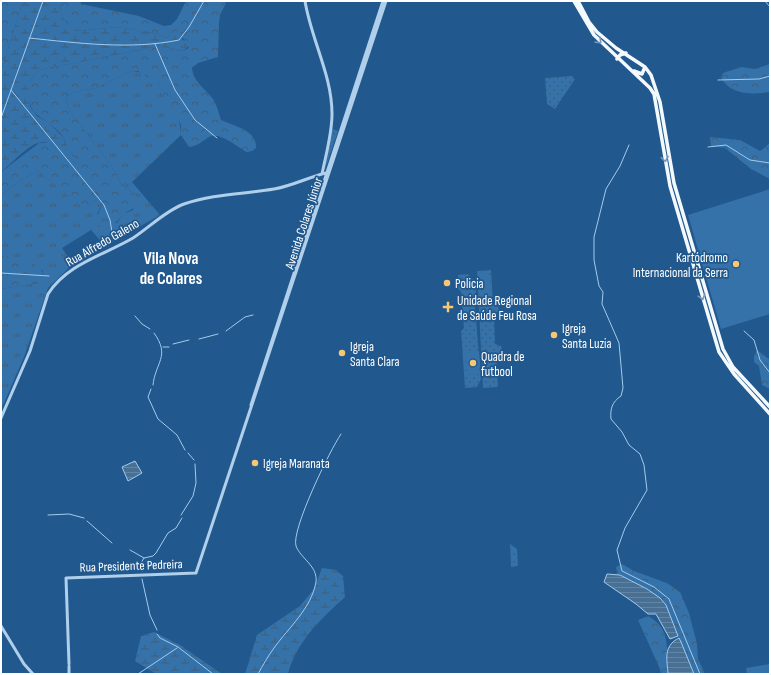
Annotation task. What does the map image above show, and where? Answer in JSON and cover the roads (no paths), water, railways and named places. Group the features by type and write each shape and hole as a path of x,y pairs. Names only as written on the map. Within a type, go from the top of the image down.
{"main road":[{"path":"574,1 590,31 617,59 650,88 657,102 664,160 670,186 719,352 734,374 770,414"},
{"path":"578,1 593,27 616,48 626,53 645,67 651,75 658,93 674,183 723,349 733,367 770,407"},
{"path":"617,59 620,55 626,53"},
{"path":"629,69 642,74 645,67"}],"street":[{"path":"305,1 323,68 332,113 331,129 322,174"},
{"name":"Avenida Colares Júnior","path":"196,573 279,323 383,1"},
{"name":"Avenida Colares Júnior","path":"328,172 386,1"},
{"name":"Rua Alfredo Galeno","path":"1,418 30,350 48,294 52,287 73,270 97,254 133,238 166,214 183,204 212,197 275,189 328,172"},
{"name":"Rua Presidente Pedreira","path":"69,674 66,578 196,573"},
{"path":"1,626 24,664 33,674"}],"waterway":[{"path":"1,118 43,1"},
{"path":"29,38 104,45 142,45 179,40 189,27 204,1"},
{"path":"765,1 770,7"},
{"path":"155,44 175,90 195,120 217,138"},
{"path":"718,80 759,79 770,76"},
{"path":"11,90 104,205 110,220 113,238"},
{"path":"629,145 620,166 606,189 594,237 594,260 599,286 603,292 602,304 619,343 623,388 621,396 612,406 611,419 622,432 629,445 640,454 644,465 647,490 625,528 617,550 622,571 654,587 669,599 700,674"},
{"path":"708,147 726,145 750,160 770,163"},
{"path":"1,273 49,276"},
{"path":"226,331 245,317 253,315"},
{"path":"135,316 142,324 150,329"},
{"path":"744,331 754,340 760,360 770,373"},
{"path":"153,385 154,377 162,354 159,341 154,333"},
{"path":"199,339 218,334"},
{"path":"173,344 189,340"},
{"path":"163,347 169,347"},
{"path":"151,389 148,397 158,419 177,435 185,450"},
{"path":"258,674 272,651 299,617 313,592 316,576 312,567 298,551 296,546 296,537 299,524 312,490 341,434"},
{"path":"188,453 194,460"},
{"path":"181,515 193,496 196,483 195,464"},
{"path":"48,515 69,514 84,518"},
{"path":"142,571 141,563 144,558 153,556 156,553 168,533 176,528 182,518"},
{"path":"87,521 112,543"},
{"path":"130,550 144,558"},
{"path":"142,579 150,615 157,630"},
{"path":"157,634 160,638 178,647 213,674"},
{"path":"138,674 177,648"}],"place":[{"name":"Kartódromo Internacional da Serra","path":"736,264"},
{"name":"Policia","path":"447,283"},
{"name":"Unidade Regional de Saúde Feu Rosa","path":"448,307"},
{"name":"Igreja Santa Luzia","path":"554,335"},
{"name":"Igreja Santa Clara","path":"342,353"},
{"name":"Quadra de futbool","path":"473,363"},
{"name":"Igreja Maranata","path":"255,463"}],"district":[{"name":"Vila Nova de Colares","path":"171,268"}]}
